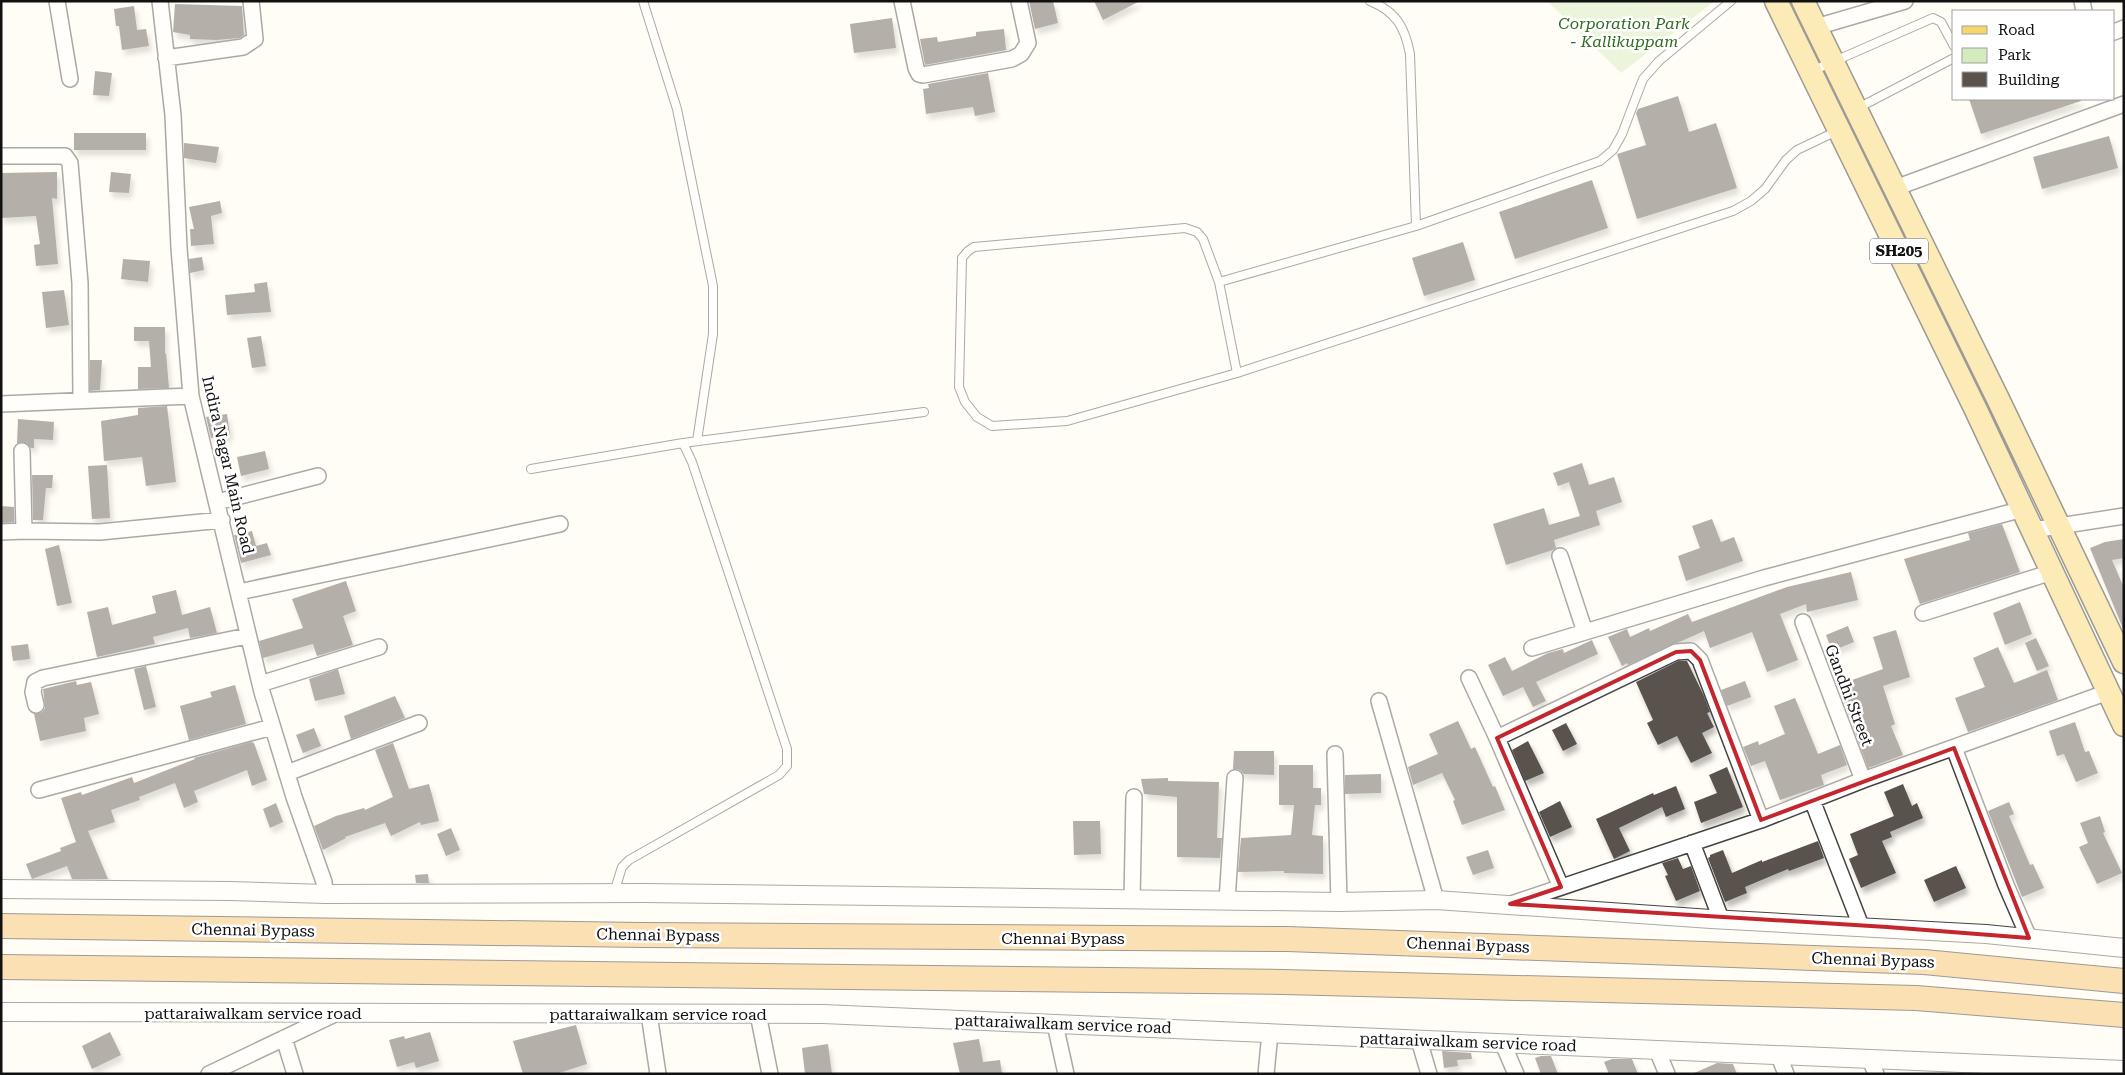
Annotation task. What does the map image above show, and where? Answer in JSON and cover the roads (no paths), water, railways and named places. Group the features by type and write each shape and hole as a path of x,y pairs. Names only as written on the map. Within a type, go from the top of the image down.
{"highway":[{"name":"Chennai Bypass","path":"1,926 642,935 1287,939 1924,962 2124,980"},
{"path":"1,967 1283,982 1916,998 2124,1015"}],"main road":[{"name":"SH205","path":"1776,1 2021,506"},
{"name":"SH205","path":"1803,1 2059,525"},
{"path":"2021,506 2124,725"},
{"path":"2059,525 2124,662"}],"street":[{"path":"58,1 70,79"},
{"name":"Indira Nagar Main Road","path":"160,1 173,115 179,248 191,396 239,592 247,636 272,727 324,882 325,894"},
{"path":"166,58 243,46 256,39 251,1"},
{"path":"902,1 916,68 923,75 1012,59 1022,54 1028,43 1019,1"},
{"path":"1816,27 1905,1"},
{"path":"1895,188 2124,104"},
{"path":"1,156 65,156 70,162 80,284 81,401"},
{"path":"1,404 191,396"},
{"path":"22,451 24,531"},
{"path":"217,502 318,476"},
{"path":"1532,648 1764,578 2021,506"},
{"path":"2033,530 2124,516"},
{"path":"1,532 100,532 222,520"},
{"path":"239,592 560,524"},
{"path":"1560,556 1584,632"},
{"path":"1923,612 2052,572"},
{"name":"Gandhi Street","path":"1803,622 1863,780"},
{"path":"36,705 33,692 35,682 43,678 247,636"},
{"path":"260,684 379,646"},
{"path":"1497,738 1676,652 1691,651 1700,660 1761,820"},
{"path":"1469,678 1561,887"},
{"path":"1510,904 1761,820 1863,780 2108,692"},
{"path":"1379,701 1436,900"},
{"path":"287,773 419,722"},
{"path":"39,790 272,727"},
{"path":"1954,748 2006,885 2029,938"},
{"path":"1335,754 1339,902"},
{"path":"1226,901 1235,778"},
{"path":"1132,900 1134,797"},
{"path":"1812,800 1861,926"},
{"path":"1692,843 1721,919"},
{"path":"1,889 228,891 325,894 614,893 1339,902 1436,900 1721,919 1861,926 2029,938 2124,948"},
{"name":"pattaraiwalkam service road","path":"1,1012 823,1014 1779,1056 1873,1067 2124,1070"},
{"path":"210,1074 337,1013"},
{"path":"649,1014 658,1074"},
{"path":"758,1014 770,1074"},
{"path":"1055,1024 1066,1074"},
{"path":"1266,1074 1270,1033"},
{"path":"284,1038 295,1074"},
{"path":"1419,1040 1429,1074"},
{"path":"1503,1044 1516,1074"},
{"path":"1657,1050 1666,1074"},
{"path":"1779,1056 1786,1074"}],"lane":[{"path":"643,1 677,109 713,286 713,334 697,440"},
{"path":"1370,1 1388,11 1398,21 1406,34 1410,54 1416,226"},
{"path":"1219,282 1416,226 1600,161 1613,150 1622,134 1643,79 1659,61 1731,1"},
{"path":"1811,72 1933,18 1941,22 1952,42"},
{"path":"1856,109 1952,59"},
{"path":"1237,373 1219,282 1207,244 1197,232 1185,228 974,247 968,250 962,258 959,387 965,402 977,417 992,426 1067,421 1237,373 1733,211 1751,201 1765,189 1786,160 1797,150 1839,130"},
{"path":"532,470 697,440 924,412"},
{"path":"614,893 622,867 629,860 779,775 787,766 787,750 695,471 683,443"}],"park label":[{"name":"Corporation Park - Kallikuppam","path":"1624,32"}]}
